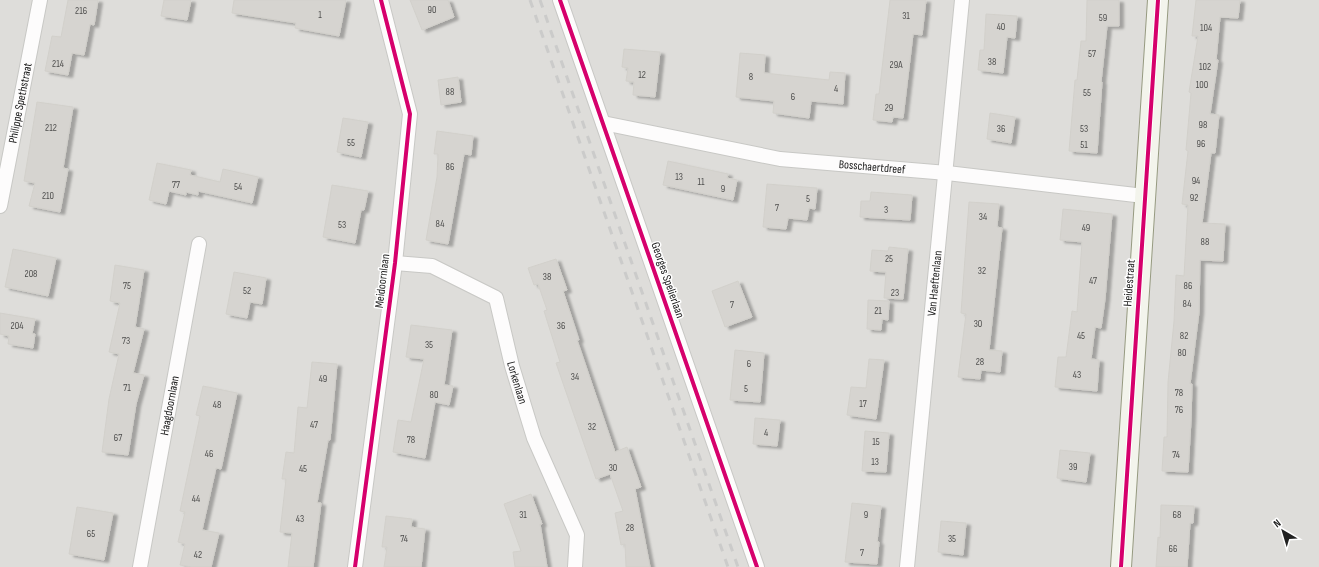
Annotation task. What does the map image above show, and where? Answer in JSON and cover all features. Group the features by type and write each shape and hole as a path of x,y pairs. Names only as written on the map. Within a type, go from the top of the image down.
{"street":[{"name":"Philippe Spethstraat","path":"0,206 40,0"},
{"name":"Meidoornlaan","path":"355,567 395,264 410,114 381,0"},
{"name":"Georges Spelierlaan","path":"560,0 758,567"},
{"name":"Van Haeftenlaan","path":"907,567 962,0"},
{"name":"Heidestraat","path":"1121,567 1144,196 1158,0"},
{"name":"Bosschaertdreef","path":"603,123 780,159 946,173 1144,196"},
{"name":"Haagdoornlaan","path":"140,567 199,244"},
{"name":"Lorkenlaan","path":"395,264 432,266 496,298 512,366 534,438 576,535 575,567"}],"shaded area":[{"path":"0,0 1319,0 1319,567 0,567"}],"building":[{"path":"68,0 98,0 94,25 90,24 84,55 72,53 68,75 45,71 52,36 61,37"},
{"path":"164,0 191,0 187,20 161,16"},
{"path":"234,0 346,0 339,36 295,28 296,23 232,13"},
{"path":"410,0 448,0 454,17 422,30"},
{"path":"890,0 926,0 922,35 913,34 903,118 893,117 892,122 873,120 876,94 879,94"},
{"path":"1087,0 1119,0 1119,26 1107,26 1101,82 1097,153 1069,151 1075,80 1077,80 1081,41 1086,41"},
{"path":"1196,0 1240,0 1238,18 1220,17 1216,60 1218,60 1210,114 1219,115 1215,153 1211,153 1202,223 1225,224 1223,261 1200,260 1199,312 1190,384 1192,384 1188,472 1162,471 1164,437 1167,437 1168,382 1174,321 1176,275 1184,276 1188,205 1182,204 1188,151 1186,150 1191,93 1189,92 1198,36 1192,36"},
{"path":"986,14 1017,16 1015,38 1007,37 1003,73 978,70 980,50 984,50"},
{"path":"624,49 660,52 655,97 633,95 634,82 626,81 628,68 622,67"},
{"path":"740,53 765,55 764,73 829,80 830,72 845,73 843,104 811,101 809,118 773,113 774,101 736,97"},
{"path":"458,77 461,102 441,105 438,80"},
{"path":"37,102 73,107 63,168 68,169 60,212 29,206 35,183 24,181"},
{"path":"990,113 1015,117 1011,143 987,139"},
{"path":"343,118 368,122 361,157 337,152"},
{"path":"437,131 473,136 471,155 464,154 448,244 426,240 437,177 438,154 434,154"},
{"path":"668,161 728,174 727,178 737,180 733,200 663,185"},
{"path":"157,163 191,170 190,175 220,182 223,169 258,177 252,203 198,191 198,195 186,192 186,195 169,191 166,204 149,200"},
{"path":"767,184 817,188 815,209 809,208 807,220 788,218 786,229 763,227"},
{"path":"332,185 368,191 364,210 361,210 355,243 323,237"},
{"path":"871,192 912,195 910,220 860,217 861,201 870,201"},
{"path":"969,202 999,204 997,227 1002,228 989,350 1002,351 1000,372 981,370 980,379 958,377 966,314 961,313"},
{"path":"1063,209 1112,214 1101,328 1095,327 1091,359 1099,360 1097,391 1055,387 1058,357 1066,357 1072,311 1077,312 1082,242 1060,240"},
{"path":"889,247 908,249 903,299 884,298 886,272 870,271 872,250 888,251"},
{"path":"13,249 56,258 48,296 5,287"},
{"path":"556,259 567,290 563,291 579,340 577,340 615,452 627,447 641,487 635,489 650,567 626,567 625,544 621,545 615,513 623,511 610,474 596,479 556,363 560,362 544,311 547,310 538,284 534,285 528,268"},
{"path":"115,265 144,270 135,327 144,329 133,373 144,375 136,404 128,455 102,452 109,399 119,354 109,352 120,303 110,301"},
{"path":"234,272 266,278 262,304 250,302 247,318 226,314"},
{"path":"738,281 752,317 725,327 712,291"},
{"path":"868,300 889,301 888,320 882,319 881,330 867,329"},
{"path":"0,313 35,319 32,334 35,334 33,348 8,344 9,336 0,334"},
{"path":"411,325 452,330 444,385 453,386 449,405 435,402 425,458 393,452 398,420 411,422 424,359 406,357"},
{"path":"735,350 764,353 760,402 730,400"},
{"path":"869,359 884,360 876,419 847,415 851,387 866,388"},
{"path":"312,362 337,364 330,440 328,440 317,503 321,503 313,567 288,567 292,533 280,532 286,479 282,479 286,452 294,453 298,407 307,408"},
{"path":"203,386 237,393 221,469 216,468 202,530 219,533 211,567 191,567 180,565 185,544 178,542 185,512 180,511 200,416 196,415"},
{"path":"755,418 780,420 777,446 753,444"},
{"path":"865,431 889,433 886,472 862,471"},
{"path":"1060,450 1090,453 1086,482 1057,478"},
{"path":"531,494 542,524 540,524 547,567 515,567 513,552 521,551 504,504"},
{"path":"852,503 881,506 877,542 879,542 877,564 845,562"},
{"path":"1161,505 1194,506 1193,523 1190,523 1187,567 1156,567 1158,537 1160,538"},
{"path":"77,507 113,513 104,560 69,554"},
{"path":"386,516 412,519 411,527 425,529 421,567 384,567 387,547 382,547"},
{"path":"941,521 966,523 963,555 938,552"}],"railway":[{"path":"530,0 728,567"},
{"path":"540,0 738,567"}],"cycle path":[{"path":"355,567 395,263 410,114 381,0"},
{"path":"560,0 757,567"},
{"path":"1121,567 1158,0"}]}
